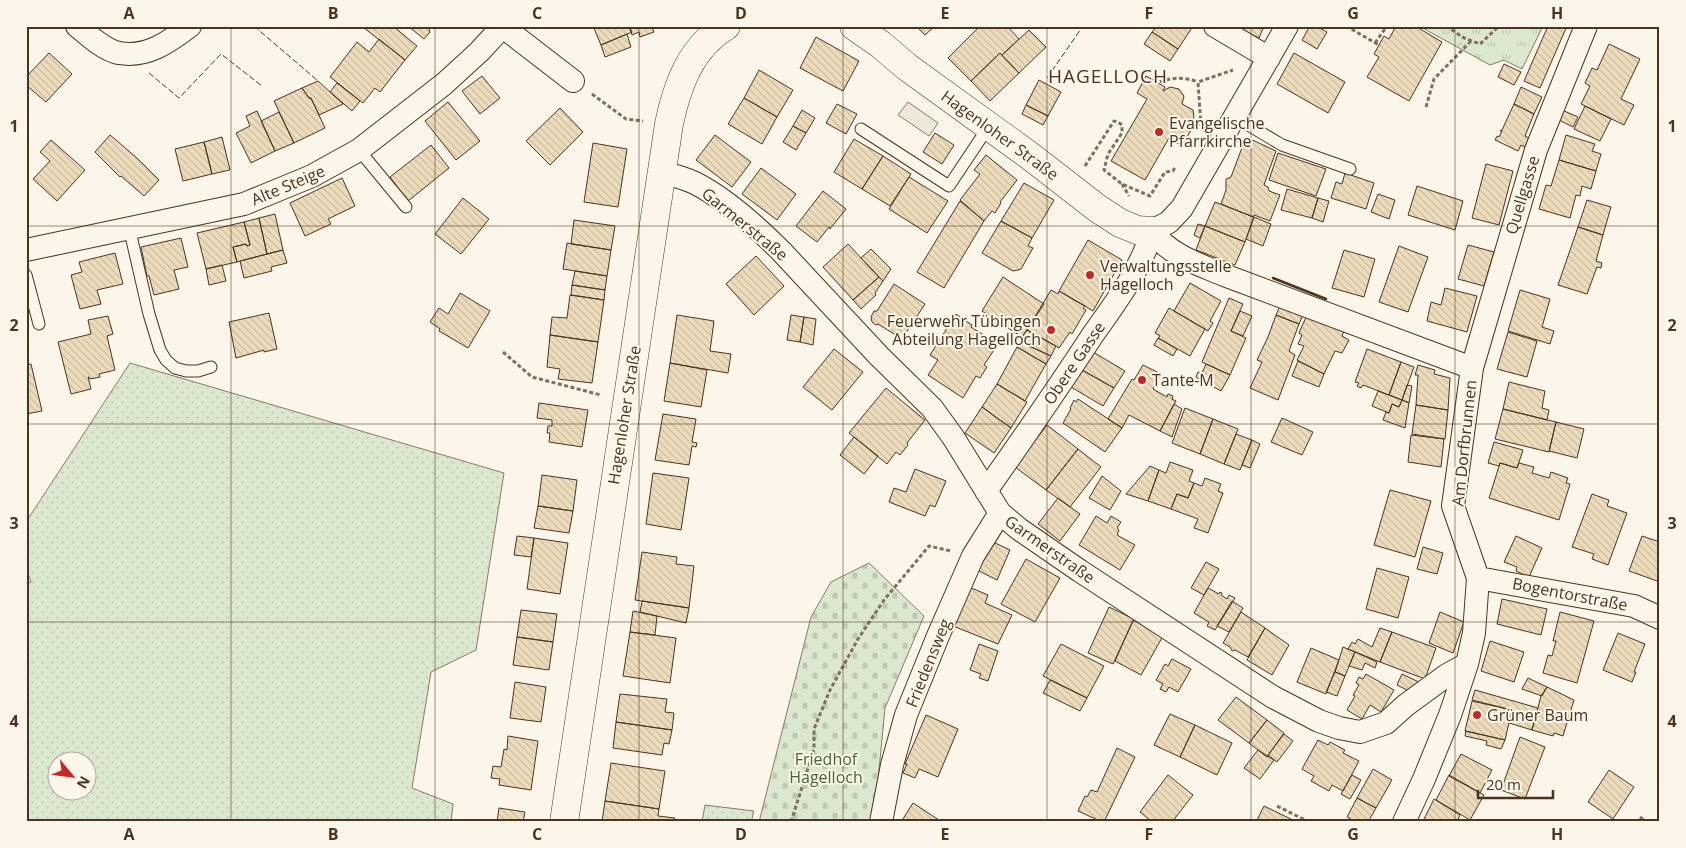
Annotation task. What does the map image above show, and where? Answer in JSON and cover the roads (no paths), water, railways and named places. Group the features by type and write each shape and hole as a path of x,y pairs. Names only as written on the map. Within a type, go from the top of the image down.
{"street":[{"path":"77,26 97,42 118,53 144,53 168,43 190,26"},
{"path":"503,26 573,81"},
{"name":"Alte Steige","path":"26,250 244,204 312,176 359,150 444,84 479,52 503,26"},
{"name":"Hagenloher Straße","path":"854,26 1097,208 1120,223 1137,230 1152,231"},
{"path":"1216,26 1264,66"},
{"path":"1152,231 1169,222 1182,208 1286,26"},
{"name":"Quellgasse","path":"1472,368 1536,150 1586,26"},
{"name":"Hagenloher Straße","path":"564,822 668,124 678,87 687,67 702,46 723,27"},
{"name":"Garmerstraße","path":"661,172 677,176 705,189 768,238 879,356 932,408 954,437 1000,513 1019,529 1273,698 1300,712 1339,728 1360,732 1386,723 1406,704 1447,675 1467,664"},
{"name":"Am Dorfbrunnen","path":"1152,231 1159,240 1186,259 1472,368 1453,506 1478,578 1474,633 1467,664 1450,715 1404,822"},
{"name":"Obere Gasse","path":"986,491 1050,401 1134,274 1148,246 1152,231"},
{"name":"Friedensweg","path":"881,822 892,765 906,715 955,594 973,556 1000,513"},
{"name":"Bogentorstraße","path":"1478,578 1634,606 1660,618"}],"lane":[{"path":"1234,118 1282,145 1350,169"},
{"path":"861,129 949,186 989,126"},
{"path":"359,150 406,207"},
{"path":"128,227 149,314 160,350 166,360 175,368 186,371 198,371 211,367"},
{"path":"26,275 39,324"}],"place":[{"name":"Evangelische Pfarrkirche","path":"1159,132"},
{"name":"Verwaltungsstelle Hagelloch","path":"1090,275"},
{"name":"Feuerwehr Tübingen Abteilung Hagelloch","path":"1051,330"},
{"name":"Tante-M","path":"1142,380"},
{"name":"Grüner Baum","path":"1477,715"}],"district":[{"name":"HAGELLOCH","path":"1108,76"}],"park label":[{"name":"Friedhof Hagelloch","path":"826,768"}]}
